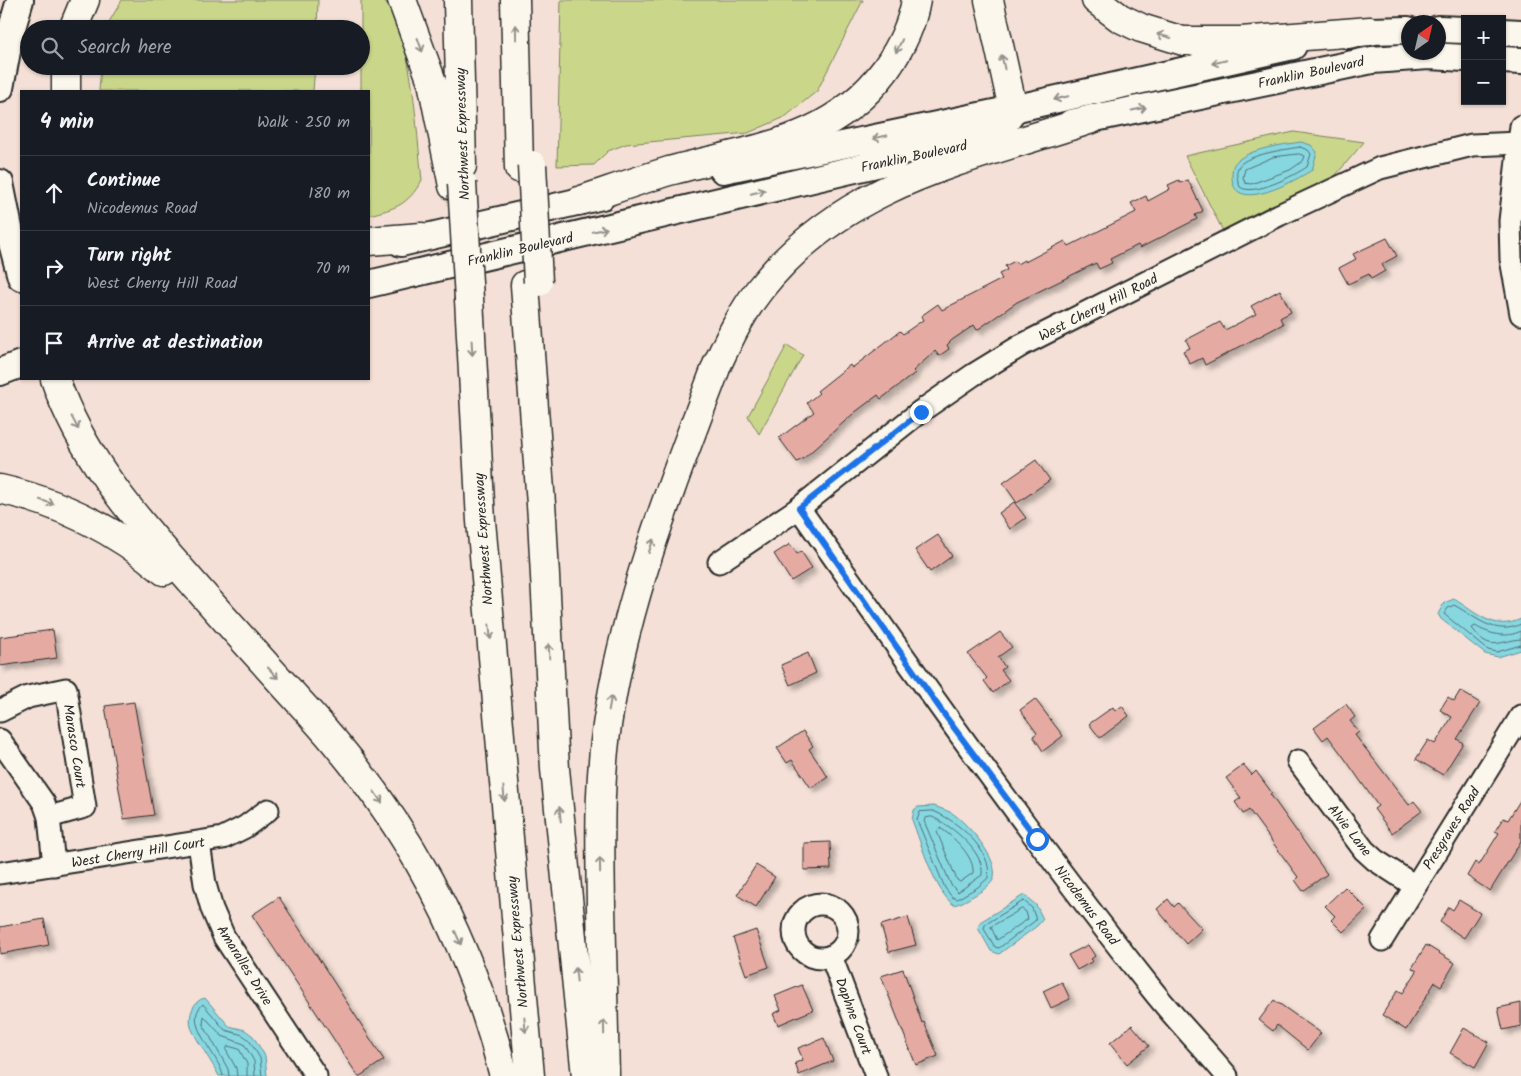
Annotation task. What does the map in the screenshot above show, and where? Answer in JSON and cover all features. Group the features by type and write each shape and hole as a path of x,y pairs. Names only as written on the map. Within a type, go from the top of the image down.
{"highway":[{"path":"77,20 85,0"},
{"path":"402,0 432,82 458,184"},
{"name":"Northwest Expressway","path":"458,0 458,184 466,248 482,531 530,1076"},
{"path":"515,0 526,167 555,769 586,1076"},
{"path":"526,167 534,0"},
{"path":"580,201 670,171 759,151 802,136 831,120 855,103 875,84 894,57 906,31 916,0"},
{"path":"871,164 898,150 991,130 1002,125 1013,109 989,0"},
{"path":"1096,0 1120,18 1141,28 1183,41 1241,41 1370,31"},
{"path":"66,75 66,90"},
{"path":"605,1076 600,848 602,769 609,708 620,651 644,567 717,365 730,337 758,290 779,266 819,230 849,210 876,194 935,168 1092,119"},
{"path":"370,241 422,237"},
{"path":"55,380 72,418 110,486 136,520 248,647 307,710 365,780 424,869 447,913 483,998 504,1076"},
{"path":"0,489 60,506 118,536 176,581 248,647"}],"main road":[{"path":"0,88 10,35 20,0"},
{"path":"1446,29 1461,30"},
{"name":"Franklin Boulevard","path":"370,251 580,201 1013,109 1292,46 1370,31 1401,30"},
{"path":"1506,32 1521,33"},
{"name":"Franklin Boulevard","path":"370,284 871,164 1372,60 1429,56 1461,58"},
{"path":"1506,60 1521,61"},
{"path":"0,183 20,273"},
{"path":"0,372 20,364"}],"street":[{"path":"1520,134 1517,195 1510,221 1511,259 1521,314"},
{"name":"West Cherry Hill Road","path":"719,562 799,508 921,412 981,370 1022,345 1279,215 1380,168 1520,134"},
{"name":"Nicodemus Road","path":"799,508 946,717 1100,924 1151,989 1227,1076"},
{"name":"Marasco Court","path":"0,711 28,697 66,688 85,807 49,817"},
{"name":"Presgraves Road","path":"1382,940 1521,716"},
{"path":"0,740 32,784 49,817 54,865"},
{"name":"Alvie Lane","path":"1298,761 1364,850 1375,860 1415,886"},
{"name":"West Cherry Hill Court","path":"0,874 223,838 245,827 268,810"},
{"name":"Amaralles Drive","path":"198,843 205,884 212,909 224,936 316,1076"},
{"name":"Daphne Court","path":"831,956 876,1076"}],"green space":[{"path":"122,0 318,0 317,20 110,20"},
{"path":"361,0 384,0 394,17 402,37 412,86 422,180 406,201 394,208 370,215 370,90 361,90 361,75 370,75 370,20 361,20"},
{"path":"561,0 863,0 817,91 785,117 748,133 626,144 608,151 594,165 557,166"},
{"path":"100,75 314,75 313,90 99,90"},
{"path":"1294,132 1364,142 1335,176 1223,231 1185,156"},
{"path":"787,345 803,355 759,434 748,416"}],"water":[{"path":"1301,142 1311,145 1317,152 1312,170 1280,187 1254,195 1243,194 1235,188 1232,170 1238,160 1260,150"},
{"path":"1454,599 1478,615 1494,622 1511,622 1521,619 1521,650 1498,657 1485,654 1441,619 1438,614 1444,603"},
{"path":"934,806 952,813 966,825 988,853 994,872 993,880 987,887 954,905 947,899 935,878 912,820 914,810 918,807"},
{"path":"1024,895 1036,905 1043,919 1037,926 999,954 991,951 978,928 980,922"},
{"path":"205,998 229,1026 245,1030 253,1036 265,1056 267,1076 219,1076 196,1038 190,1023 192,1009 197,1002"}],"building":[{"path":"1179,180 1180,183 1188,180 1203,211 1195,215 1197,219 1140,248 1138,245 1110,259 1112,263 1099,269 1096,263 1017,302 977,330 974,325 952,340 947,345 949,349 939,356 935,351 913,371 915,373 881,399 878,395 854,413 804,458 797,462 779,438 814,412 807,403 819,393 817,391 850,365 852,368 900,331 903,334 923,320 921,316 938,304 942,310 1002,279 999,274 1007,270 1005,266 1015,261 1017,264 1024,260 1025,262 1065,241 1069,246 1136,212 1131,203 1146,196 1148,201 1170,189 1168,185"},
{"path":"1387,238 1397,256 1382,264 1385,271 1371,279 1369,274 1348,284 1339,268 1356,259 1353,254"},
{"path":"1280,290 1291,312 1280,318 1283,324 1205,365 1202,358 1190,364 1183,351 1190,348 1186,340 1220,322 1225,330 1256,314 1251,306"},
{"path":"1036,460 1050,480 1017,503 1003,483"},
{"path":"1014,502 1026,518 1010,529 999,513"},
{"path":"938,535 952,556 930,572 915,550"},
{"path":"790,544 797,554 801,551 812,568 791,581 774,554"},
{"path":"53,630 57,658 0,666 0,637"},
{"path":"1000,632 1012,647 998,657 1005,667 1001,670 1009,680 993,693 984,681 987,678 968,654"},
{"path":"808,653 816,673 790,685 781,665"},
{"path":"1460,691 1480,703 1457,739 1463,743 1443,775 1416,759 1428,740 1435,744 1452,717 1440,710 1448,697 1454,701"},
{"path":"1035,699 1063,736 1043,751 1033,736 1037,733 1020,710"},
{"path":"134,702 154,815 124,819 105,706"},
{"path":"1346,704 1355,717 1350,721 1359,732 1355,735 1409,805 1414,801 1422,811 1392,833 1374,809 1378,806 1328,736 1323,740 1314,728"},
{"path":"1122,706 1129,716 1100,738 1089,724 1113,707 1115,711"},
{"path":"803,731 813,746 809,749 828,777 811,788 792,760 787,763 777,748"},
{"path":"1244,765 1252,775 1256,771 1272,793 1270,794 1327,874 1303,891 1295,880 1298,877 1249,810 1243,814 1235,802 1241,798 1226,778"},
{"path":"1521,799 1521,841 1490,891 1467,876 1475,862 1479,865 1499,833 1495,831 1503,818 1508,820"},
{"path":"830,842 831,869 804,870 804,843"},
{"path":"756,865 775,877 756,907 737,895"},
{"path":"1345,887 1367,909 1343,932 1331,920 1335,916 1325,906"},
{"path":"279,897 384,1060 360,1076 358,1076 252,915"},
{"path":"1168,899 1174,907 1178,903 1202,929 1186,944 1157,909"},
{"path":"1459,900 1480,913 1464,938 1440,922 1449,907 1453,910"},
{"path":"908,917 916,945 889,952 881,925"},
{"path":"44,919 49,945 0,954 0,927"},
{"path":"756,930 769,967 746,975 733,938"},
{"path":"1088,945 1095,956 1091,959 1093,961 1077,970 1068,955"},
{"path":"1426,945 1455,963 1441,986 1435,982 1406,1030 1382,1015 1398,990 1403,993 1417,971 1412,968"},
{"path":"903,969 922,1023 924,1022 938,1056 916,1065 881,976"},
{"path":"1062,982 1070,999 1051,1008 1043,991"},
{"path":"802,985 813,1010 778,1025 773,1014 781,1010 775,996"},
{"path":"1274,1000 1321,1033 1308,1050 1277,1025 1273,1031 1259,1020"},
{"path":"1521,1003 1521,1026 1503,1030 1498,1008"},
{"path":"1132,1025 1149,1046 1127,1064 1110,1043"},
{"path":"1464,1028 1489,1042 1475,1067 1450,1053"},
{"path":"824,1038 833,1061 799,1075 795,1063 803,1060 798,1048"}],"route":[{"path":"921,412 799,508 946,717 1037,839"}]}
